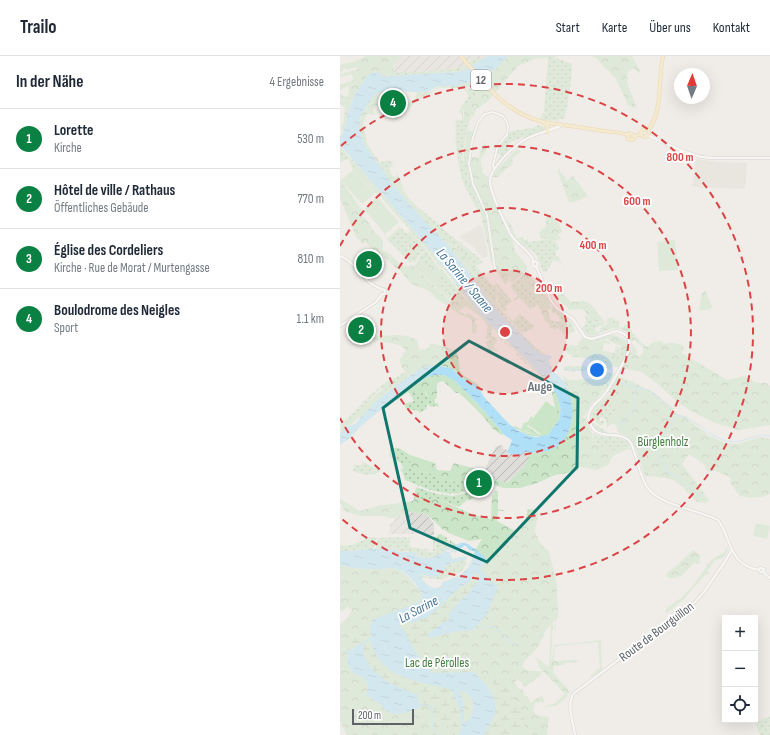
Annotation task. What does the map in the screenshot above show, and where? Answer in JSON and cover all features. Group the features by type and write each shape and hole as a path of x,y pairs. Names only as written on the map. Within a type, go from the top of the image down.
{"main road":[{"name":"12","path":"461,56 490,91 503,103 522,114 545,123 616,132 628,136 630,140 634,139 634,136 641,134 644,136 648,135"},
{"path":"663,56 657,113 648,130 648,135 683,151 701,156 712,158 770,158"},
{"path":"545,123 548,126 547,132"},
{"path":"560,124 560,126 524,141 508,154 494,169 490,176 491,188 508,230 515,241 531,256 534,262 533,265 536,266 552,302 558,309 573,319 583,335 587,338 595,338 610,332 616,332 626,336 630,345 628,355 606,391 592,406 589,412 589,423 594,431 605,435 622,436 629,440 646,485 655,496 717,520 723,527 732,550 741,562 759,570 760,568 763,568 763,572 770,578"},
{"name":"12","path":"641,134 642,130 648,130"},
{"name":"12","path":"628,136 632,133 634,136"},
{"path":"340,256 347,260 370,284 386,291 378,300 340,326"},
{"path":"381,290 382,294"},
{"name":"Route de Bourguillon","path":"575,735 570,706 570,700 573,694 694,603 704,592 732,550"}],"street":[{"path":"494,169 492,164 497,149 507,135 508,127 503,116 493,112 485,114 478,122 472,141 469,164 473,184 487,215 495,269"}],"highlighted area":[{"path":"469,341 578,398 577,467 487,562 410,528 383,408"}],"shaded area":[{"path":"401,56 486,56 481,59 468,61 463,68 418,72 393,72 394,63"},
{"path":"696,159 747,163 746,184 744,189 692,187"},
{"path":"480,225 483,229 488,256 483,258 475,250 476,249 459,237"},
{"path":"503,445 503,449 508,450 508,453 520,455 523,452 531,453 524,468 506,483 490,478 484,471 496,446"},
{"path":"410,512 427,514 434,524 434,535 426,535 426,533 389,534 390,524 394,523 394,518"}],"green space":[{"path":"366,56 401,56 394,65 394,76 389,75 384,78 369,74 355,93 348,113 346,125 343,130 341,128 344,120 345,107 340,104 340,93 343,96 348,97 349,89 348,86 340,90 340,85 353,79 352,74 340,77 340,74 358,69 357,67 346,70 343,68 343,71 340,72 340,65 356,61"},
{"path":"488,56 465,70 457,72 394,76 393,72 457,69 474,59 481,59"},
{"path":"508,56 562,56 535,59 518,66 488,101 476,110 468,125 464,124 464,108 475,98 482,88 490,85 491,83 488,77 480,77 480,74 494,70"},
{"path":"591,56 632,56 641,72 639,73 634,68 628,71 627,82 637,109 628,105 616,79 596,58"},
{"path":"548,57 554,57 572,64 567,105 564,119 558,119 560,121 540,120 543,113 549,114 544,112"},
{"path":"476,77 470,86 461,88 436,89 430,94 423,96 396,120 394,120 403,106 415,99 417,92 429,92 443,85 456,86"},
{"path":"480,77 488,77 491,83 490,85 482,88 475,98 463,110 464,124 468,125 462,156 467,191 461,176 457,156 456,120 462,120 462,114 459,112 468,96 467,92 464,90 475,86"},
{"path":"386,89 388,93 373,111 375,114 367,114 363,123 367,143 394,184 398,184 405,194 432,223 437,232 476,266 467,271 447,244 393,185 364,144 359,124 362,114 373,97"},
{"path":"469,124 469,130 474,132 468,156 479,158 480,151 485,142 487,147 486,152 481,158 483,173 488,177 490,190 513,242 515,251 527,266 527,270 512,283 510,282 511,279 505,274 510,280 505,285 497,271 495,259 491,261 479,205 469,176 465,145"},
{"path":"538,125 547,127 525,138 524,137 513,141 509,144 508,152 494,166 501,155 497,153 501,144 509,133 512,131 536,127"},
{"path":"340,145 370,186 376,189 431,252 445,271 436,263 425,247 377,193 374,193 353,170 349,159 340,162"},
{"path":"465,145 469,176 479,205 480,215 466,187 463,162"},
{"path":"518,148 521,152 512,158 513,163 499,177 493,177 497,169"},
{"path":"350,157 434,254 482,316 533,366 532,367 491,326 489,326 488,329 482,318 466,306 459,311 466,315 468,313 478,320 475,320 475,325 477,325 476,334 472,333 472,321 469,318 461,315 434,297 434,295 425,289 411,284 398,268 396,269 388,260 372,249 366,242 363,244 356,237 340,198 340,173 341,180 362,210 362,215 370,224 372,229 382,239 383,251 389,253 404,266 405,265 408,267 411,264 449,300 452,296 466,302 468,301 431,252 376,189 360,175"},
{"path":"389,160 390,162 392,161 393,166 389,168 392,176 396,177 397,173 407,196 402,188 396,183 393,185 377,163"},
{"path":"559,167 561,174 566,177 565,179 567,181 573,176 588,196 572,203 569,202 558,173"},
{"path":"353,170 374,194 362,204 341,180"},
{"path":"377,197 399,222 385,234 364,209"},
{"path":"418,207 437,223 436,224 438,223 445,231 446,230 446,232 461,242 454,247 437,232 432,223"},
{"path":"549,214 550,217 553,216 556,222 558,222 563,232 558,234 561,239 551,242 550,239 541,239 539,232 546,227 546,218"},
{"path":"505,217 511,225 517,239 521,237 526,241 527,239 529,242 550,239 551,242 555,241 559,248 555,253 566,268 560,262 553,260 547,269 548,271 543,272 534,252 522,245 516,239"},
{"path":"400,227 407,234 410,231 426,249 418,256 415,263 412,260 411,263 387,239"},
{"path":"675,240 678,270 659,271 657,242"},
{"path":"462,242 462,244 476,254 475,255 483,262 476,266 455,248"},
{"path":"426,250 439,268 438,269 436,267 426,267 418,261 419,257"},
{"path":"418,261 426,267 436,267 442,273 439,280 442,282 439,285 415,265"},
{"path":"415,265 438,280 442,273 439,270 440,268 468,302 462,301 452,295 449,299 414,266"},
{"path":"476,266 493,286 495,284 498,291 496,301 508,320 536,348 545,354 536,350 515,331 467,271"},
{"path":"526,272 537,284 541,284 550,304 550,310 548,310 551,321 553,321 553,329 550,328 549,324 545,321 538,304 540,303 536,292 534,292 521,277"},
{"path":"521,277 534,292 536,291 540,303 530,309 519,297 515,301 513,300 518,296 510,286"},
{"path":"494,280 512,301 505,307 507,309 504,312 497,300 499,291"},
{"path":"560,283 563,293 571,302 585,301 591,304 604,321 597,322 589,318 582,309 568,310 568,308 557,299 558,294 553,284"},
{"path":"705,290 712,306 711,309 700,311 699,309 702,294"},
{"path":"551,305 570,320 574,327 574,332 564,335 557,327 555,330 553,329 554,321 559,322 561,320 556,313 552,313"},
{"path":"505,313 513,321 520,314 535,326 531,330 530,329 524,333 521,332 504,314"},
{"path":"584,313 588,318 598,323 606,321 603,325 595,328 596,332 600,331 600,328 607,324 607,319 611,318 619,321 614,324 607,325 601,332 596,334 589,329 582,329 586,335 581,329 586,322"},
{"name":"Bürglenholz","path":"619,321 620,328 624,327 624,325 629,325 637,339 647,347 653,342 661,341 665,344 677,343 684,347 682,353 727,380 744,376 757,383 766,383 770,386 770,425 739,430 715,423 689,410 642,372 611,366 610,369 608,369 607,366 610,364 615,364 609,359 610,357 618,357 621,361 627,363 631,358 632,344 636,349 637,355 640,356 643,352 643,347 634,340 632,341 627,333 621,329 614,328 591,336 586,334 583,329 588,328 596,334 603,331 602,327"},
{"path":"491,326 493,330 491,331 491,335 498,340 493,346 499,353 492,349 494,352 489,350 488,352 486,341 489,340 489,338 486,339 487,328"},
{"path":"359,335 408,336 417,340 419,350 427,349 431,343 453,349 458,355 460,371 482,389 481,392 477,387 462,378 455,371 443,366 431,366 419,370 408,377 401,366 400,358 403,357 403,353 406,352 403,347 397,344 378,340 374,343 372,338 359,337"},
{"path":"610,335 615,335 627,341 629,348 625,350 617,349 615,348 616,346 620,348 621,346 607,339 592,341"},
{"path":"582,338 595,342 604,340 610,342 611,344 604,343 602,349 609,352 602,358 592,359 573,357 564,350 570,345 577,346"},
{"path":"615,348 620,351 631,348 631,358 627,363 621,361 615,363 615,365 605,365 603,368 590,363 591,359 605,356 609,352 615,353"},
{"path":"517,353 531,367 533,366 552,388 551,390 553,392 551,393 547,387 542,384 544,382 551,388 538,373 516,355"},
{"path":"564,366 593,367 631,381 653,392 678,414 688,417 686,419 675,416 661,401 646,390 617,384 600,378 599,375 591,371 574,372 563,370"},
{"path":"405,372 408,377 373,400 348,421 342,422 343,420 345,421 347,418 346,417 348,418 351,413 352,414 355,411 355,409 356,410 359,407 358,406 363,403 362,402 364,400 365,401 369,397 369,395 375,392 381,385 378,391 356,412 380,391 386,389 380,390 382,385"},
{"name":"Bürglenholz","path":"560,373 568,380 600,378 617,384 646,390 661,401 675,416 686,419 704,431 707,435 726,443 737,444 761,437 770,439 770,494 756,498 740,497 731,484 730,477 715,471 709,472 705,465 689,454 682,464 709,500 705,503 697,502 673,480 645,476 634,444 625,435 619,433 615,424 611,424 607,428 606,420 618,414 618,409 608,397 610,394 606,390 602,391 583,417 586,419 593,438 598,444 613,451 627,446 631,450 627,449 613,456 608,465 597,470 579,467 578,471 555,475 537,483 520,488 504,488 475,480 473,482 468,480 452,482 449,479 441,479 427,472 417,471 403,466 399,474 402,466 401,463 410,463 411,460 408,457 410,455 435,463 437,470 450,471 454,463 484,471 491,478 507,483 523,468 531,453 549,450 558,445 565,438 572,419 572,409 568,389 563,380 565,380"},
{"path":"444,375 455,381 477,403 503,434 501,435 494,429 471,404 443,381 437,383 437,396 435,399 430,400 425,391 417,391 410,394 408,392 397,400 395,398 427,377"},
{"path":"396,386 376,401 362,417 357,419 340,434 341,422 343,423 348,421 373,400"},
{"path":"554,390 561,409 559,420 549,434 545,436 530,436 514,427 515,426 528,433 535,435 521,429 524,423 528,422 531,416 533,418 527,426 540,435 558,410 555,408 552,393"},
{"path":"417,391 425,391 426,395 435,399 435,403 438,403 438,406 441,408 436,406 430,407 428,404 426,406 427,408 420,413 418,411 405,408 405,404 414,401 410,394"},
{"path":"607,396 612,400 618,409 618,414 606,420 603,417 600,418 600,422 603,420 605,423 600,426 591,415 591,421 590,417 594,406"},
{"path":"546,401 558,410 541,434 528,425"},
{"path":"591,422 610,434 603,434 597,431"},
{"path":"593,433 619,438 628,443 631,448 627,446 611,451 597,443"},
{"path":"390,448 399,448 410,455 408,457 411,460 410,463 401,463 389,456"},
{"path":"363,462 381,471 367,475 353,471 354,464 360,466"},
{"path":"404,466 417,471 427,472 441,479 449,479 452,482 468,480 473,482 474,485 481,486 453,494 439,492 405,480 402,471"},
{"path":"416,487 437,494 453,496 485,489 479,495 468,501 468,499 459,507 435,498 428,500 414,499"},
{"name":"Lac de Pérolles","path":"495,491 498,491 498,509 506,511 498,511 497,521 515,531 523,525 528,509 539,510 535,531 539,542 549,552 557,586 558,618 556,619 554,643 555,620 553,621 551,660 554,645 601,640 602,674 599,677 597,673 591,677 590,676 600,668 598,642 555,646 554,661 578,660 578,662 554,666 553,672 570,692 567,694 567,697 556,706 545,707 554,704 565,694 538,666 539,664 534,656 549,667 551,625 546,630 538,646 522,666 528,671 542,671 541,675 524,688 522,683 517,679 515,683 519,689 522,689 524,695 527,696 531,703 542,695 545,702 535,703 533,710 536,715 549,717 547,735 347,735 340,721 340,624 347,619 352,610 347,607 343,611 340,611 340,565 360,568 394,568 405,574 419,589 427,584 433,588 438,588 443,582 464,572 482,539 469,541 449,533 441,528 427,514 410,512 393,518 384,516 360,516 344,511 342,505 340,504 340,499 360,511 377,506 413,501 414,499 428,500 435,498 470,513 491,519 492,495 494,495"},
{"path":"756,523 770,526 767,539 753,536"},
{"path":"440,534 447,538 449,542 446,542 446,546 450,545 450,540 458,546 445,551 438,556 429,558 419,557 416,554 407,551 400,552 393,549 376,548 378,538 406,537 408,541 408,537 412,537 410,538 410,543 408,542 411,547 433,550 433,538 431,538 436,536 435,551 415,549 433,552 436,551 436,539"},
{"path":"369,537 377,538 373,549 340,551 340,546 352,545"},
{"path":"728,548 723,558 714,561 708,571 709,574 705,575 685,598 665,613 667,608 682,597 695,583 711,560 725,552"},
{"path":"693,550 701,556 699,560 700,562 698,564 694,563 679,577 667,577 667,573"},
{"path":"464,559 467,563 461,572 444,578 443,580 425,577 422,578 419,574 429,577 445,566"},
{"path":"477,572 481,577 467,595 460,600 449,613 449,619 428,634 429,638 419,644 434,674 427,668 399,625 400,623 419,621 432,614 469,582"},
{"path":"372,620 370,628 371,637 351,650 347,650 362,627"},
{"path":"370,640 377,657 387,668 403,676 449,689 453,692 459,706 462,726 459,735 455,735 455,731 450,725 444,727 438,735 436,735 432,721 432,708 424,706 419,708 421,705 418,702 418,695 390,683 373,670 367,662 364,653 364,643"},
{"path":"486,674 499,679 524,715 524,728 517,735 484,735 495,713 495,699 498,694 492,681"},
{"path":"770,716 770,735 760,735 755,723 758,723 758,721"}],"water":[{"path":"488,56 508,56 494,70 480,74 473,80 464,84 456,86 438,86 427,92 409,92 391,88 378,93 373,97 362,114 360,119 360,129 364,144 393,185 447,244 499,313 536,350 543,354 552,356 549,361 550,365 554,372 566,385 572,403 571,423 568,432 564,440 548,451 536,453 523,452 520,455 507,453 512,440 503,434 477,403 455,381 444,375 435,375 427,377 395,398 340,445 340,434 349,426 355,424 376,401 408,377 430,365 437,365 452,369 462,378 475,385 509,424 530,436 536,437 548,435 559,420 561,409 554,390 533,366 482,316 434,254 340,145 340,137 346,125 348,113 355,93 369,74 379,72 384,78 391,75 457,72 465,70"},
{"name":"Lac de Pérolles","path":"463,543 476,550 486,559 484,561 485,563 480,569 498,586 487,614 473,630 453,632 429,638 428,634 449,619 449,613 462,598 467,595 481,577 477,572 469,582 432,614 419,621 400,623 399,625 427,668 434,673 474,672 490,690 495,701 495,712 484,735 459,735 462,725 459,706 453,692 449,689 403,677 387,668 374,652 370,640 364,643 364,653 367,662 390,683 418,695 418,702 421,705 419,708 405,713 393,714 386,711 382,705 366,695 368,686 366,681 353,673 348,665 347,650 351,650 371,637 370,628 372,620 421,601 422,595 410,578 402,571 397,569 360,568 340,565 340,551 387,548 402,552 413,552 418,556 425,558 439,555 445,551 449,552 454,562 445,566 444,572 433,577 419,574 430,587 436,588 440,587 443,582 455,578 464,572 473,559 475,552 470,551 465,545 455,553 452,549","holes":["458,690 469,695 473,702 472,714 465,722 462,697"]}],"waterway":[{"path":"564,368 589,370 614,381 647,390 656,395 677,415 686,418 704,428 708,433 726,441 736,442 762,435 770,436"},
{"path":"622,424 627,420 634,408 636,388"},
{"path":"677,416 656,447 667,472 672,474 701,496"},
{"path":"443,552 443,550 447,550 463,543 470,546"},
{"path":"450,552 455,549"},
{"name":"La Sarine / Saane","path":"451,561 465,558"},
{"path":"479,623 483,627 494,627 501,632"},
{"path":"504,634 508,640 516,645"},
{"path":"420,705 432,707 432,722 437,735"}],"place":[{"name":"Boulodrome des Neigles","path":"393,103"},
{"name":"Église des Cordeliers","path":"369,264"},
{"name":"Hôtel de ville / Rathaus","path":"361,330"},
{"name":"Lorette","path":"479,483"}],"district":[{"name":"Auge","path":"540,386"}],"water label":[{"name":"La Sarine","path":"418,609"}]}
